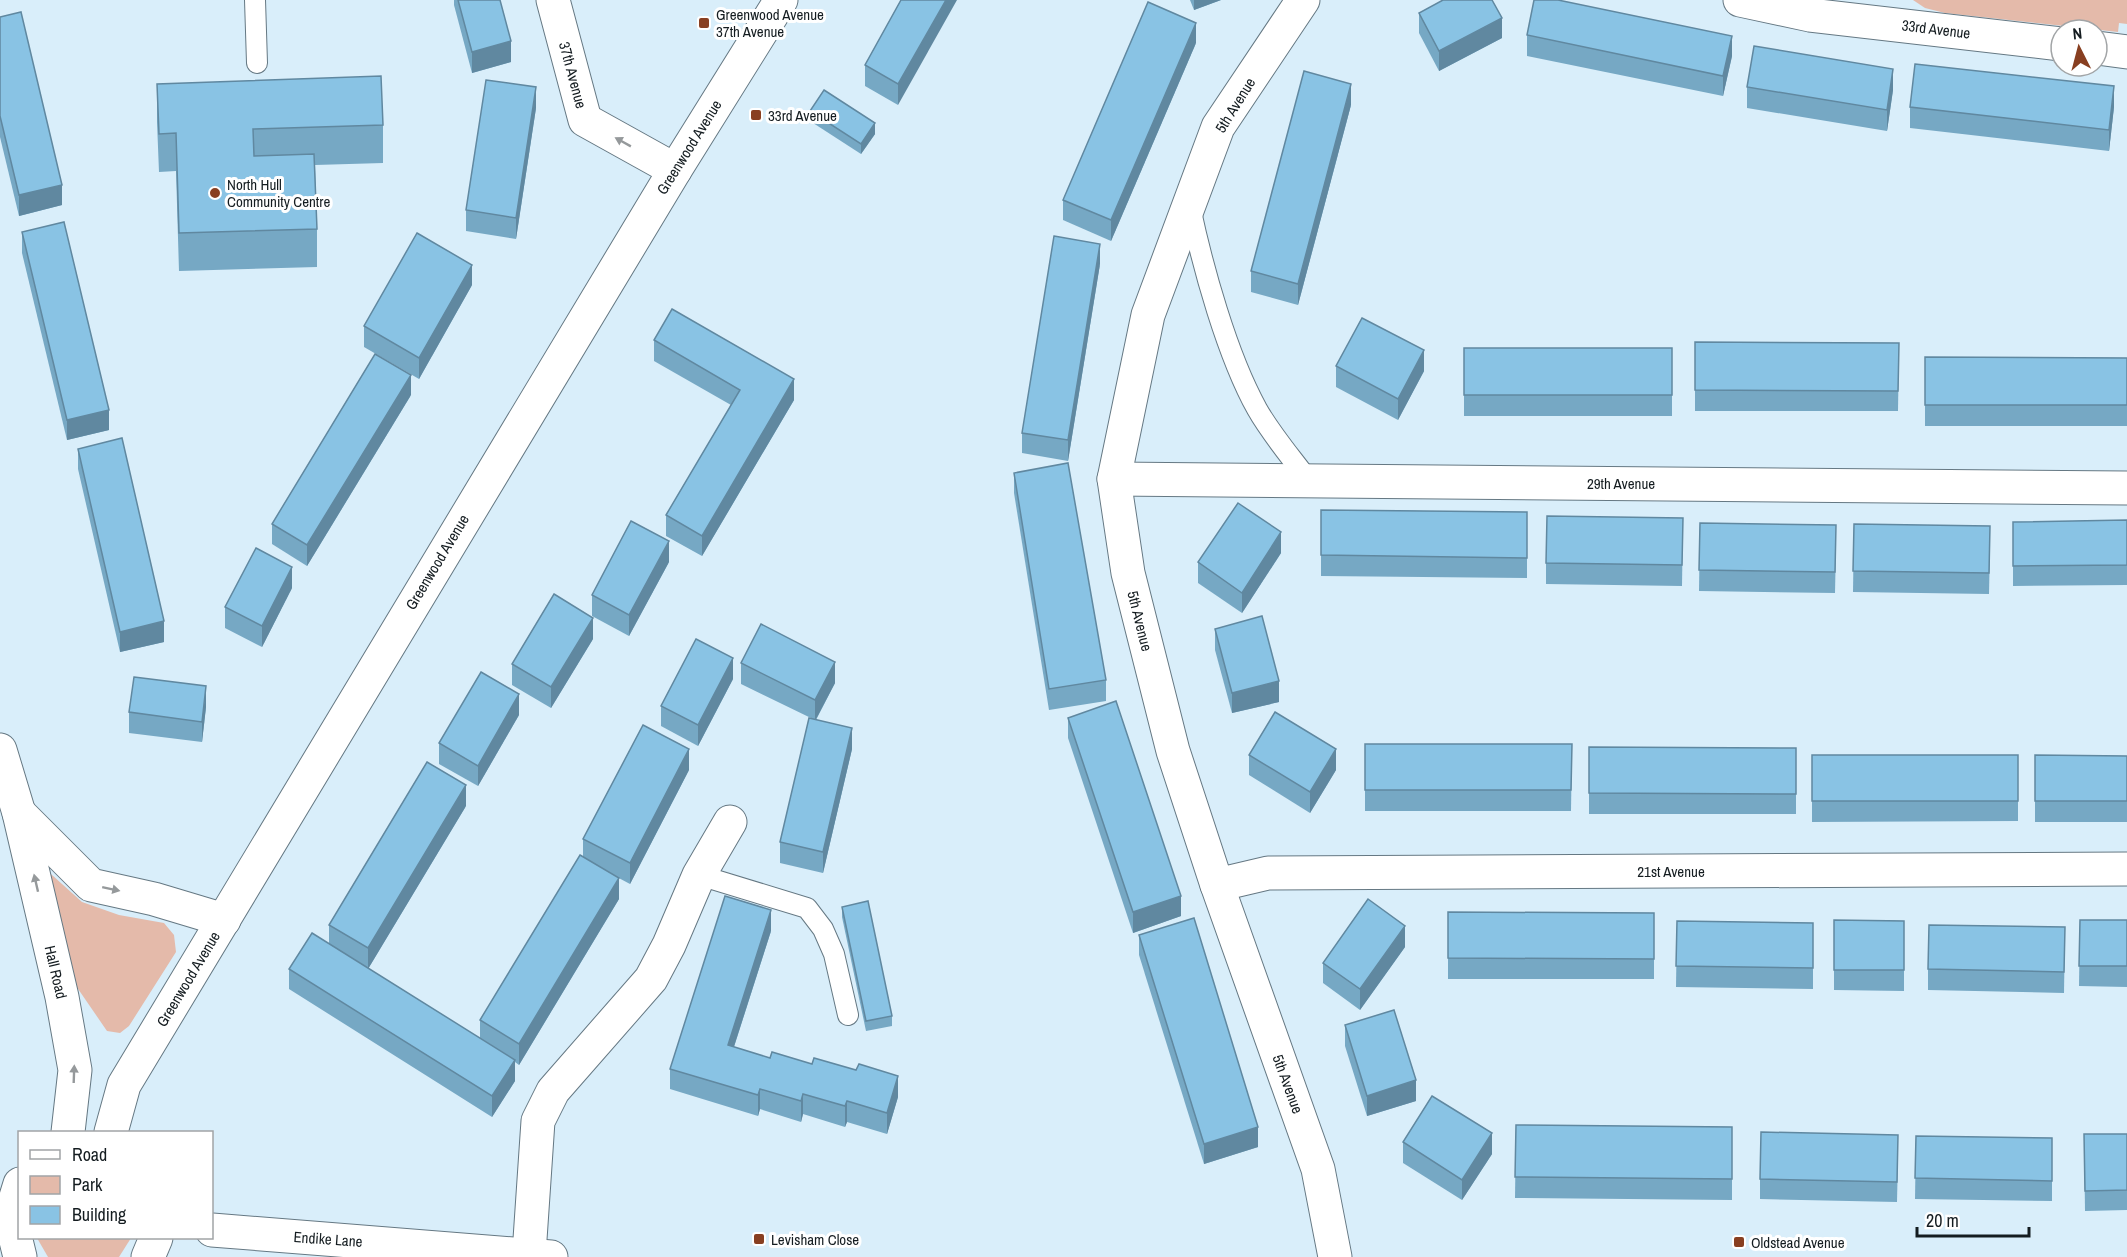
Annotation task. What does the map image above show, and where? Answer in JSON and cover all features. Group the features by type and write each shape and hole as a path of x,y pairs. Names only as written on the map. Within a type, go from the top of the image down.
{"street":[{"name":"37th Avenue","path":"553,0 585,120 675,170"},
{"name":"Greenwood Avenue","path":"111,1131 124,1085 675,170 781,0"},
{"name":"5th Avenue","path":"1303,0 1218,128 1148,315 1114,479 1128,573 1167,728 1217,885 1318,1169 1335,1257"},
{"name":"33rd Avenue","path":"1740,0 1813,7 2049,42"},
{"path":"2109,50 2127,52"},
{"name":"29th Avenue","path":"1114,479 2127,488"},
{"name":"Hall Road","path":"0,750 20,813 62,997 75,1070 68,1131"},
{"name":"Hall Road","path":"20,813 91,885 154,899 224,920"},
{"path":"540,1256 538,1121 554,1091 651,979 669,945 699,875 730,822"},
{"name":"21st Avenue","path":"1217,885 1268,873 2127,868"},
{"path":"18,1188 5,1215 20,1257"},
{"name":"Endike Lane","path":"213,1230 540,1256"},
{"path":"148,1257 156,1239"}],"lane":[{"path":"255,0 257,63"},
{"path":"1190,204 1198,245 1232,351 1257,409 1308,480"},
{"path":"699,875 807,908 823,929 834,954 848,1015"}],"green space":[{"path":"1913,0 2127,0 2127,24 2119,23 2118,32 2109,31 2109,18 2049,18 2049,24 1945,13 1925,8"},
{"path":"42,866 82,902 119,915 164,923 174,935 176,952 129,1026 120,1033 107,1031 74,983"},
{"path":"38,1239 130,1239 119,1257 48,1257"}],"building":[{"path":"458,0 500,0 511,41 472,52"},
{"path":"901,0 946,0 898,84 865,65"},
{"path":"1443,0 1492,0 1502,18 1439,51 1419,13"},
{"path":"1534,0 1558,0 1732,36 1723,76 1527,35"},
{"path":"1148,2 1196,23 1111,220 1063,200"},
{"path":"21,12 62,185 19,195 0,116 0,17"},
{"path":"1754,46 1893,69 1887,110 1747,87"},
{"path":"1915,64 2114,86 2109,130 1910,107"},
{"path":"1304,71 1351,84 1298,284 1251,271"},
{"path":"381,76 383,125 253,129 254,156 314,154 317,229 179,233 176,133 159,134 157,84"},
{"path":"486,80 536,87 516,218 466,210"},
{"path":"824,90 875,123 861,144 810,111"},
{"path":"64,222 109,410 67,420 22,232"},
{"path":"417,233 472,265 419,358 364,326"},
{"path":"1054,236 1100,244 1068,440 1022,433"},
{"path":"672,309 794,379 702,536 666,515 740,390 654,340"},
{"path":"1362,318 1424,350 1398,399 1336,366"},
{"path":"1695,342 1899,343 1898,391 1695,390"},
{"path":"1464,348 1672,348 1672,395 1464,395"},
{"path":"375,354 411,375 307,545 272,524"},
{"path":"1925,357 2127,358 2127,405 1925,405"},
{"path":"122,438 164,621 120,632 78,449"},
{"path":"1068,463 1106,680 1049,689 1014,473"},
{"path":"1238,503 1281,532 1242,593 1198,562"},
{"path":"1321,510 1527,512 1527,558 1321,555"},
{"path":"1547,516 1683,518 1682,565 1546,563"},
{"path":"2127,520 2127,565 2013,566 2013,522"},
{"path":"631,521 669,541 629,615 592,595"},
{"path":"1700,523 1836,525 1835,572 1699,570"},
{"path":"1854,524 1990,526 1989,573 1853,571"},
{"path":"256,548 292,567 262,626 225,607"},
{"path":"554,594 593,618 551,687 512,664"},
{"path":"1262,616 1279,681 1232,693 1215,629"},
{"path":"761,624 835,662 815,700 741,663"},
{"path":"696,639 733,658 698,725 661,706"},
{"path":"481,672 519,694 478,766 439,743"},
{"path":"134,677 206,686 202,722 129,712"},
{"path":"1116,701 1181,896 1133,912 1068,718"},
{"path":"1275,712 1336,749 1310,792 1249,755"},
{"path":"809,718 852,728 823,852 780,842"},
{"path":"643,725 689,749 630,863 583,839"},
{"path":"1365,744 1572,744 1571,790 1365,790"},
{"path":"1589,747 1796,748 1796,794 1589,793"},
{"path":"1812,755 2018,755 2018,801 1812,801"},
{"path":"2035,755 2127,756 2127,801 2035,801"},
{"path":"427,762 466,785 368,948 329,925"},
{"path":"580,855 619,878 519,1044 480,1020"},
{"path":"725,896 771,910 728,1045 770,1058 772,1052 812,1064 814,1058 856,1070 859,1064 898,1076 887,1113 847,1101 845,1106 803,1094 801,1101 760,1089 758,1095 670,1069"},
{"path":"1368,899 1405,926 1360,989 1323,963"},
{"path":"868,901 892,1016 866,1021 842,907"},
{"path":"1448,912 1654,913 1654,959 1448,958"},
{"path":"1194,918 1258,1127 1204,1144 1139,935"},
{"path":"1834,920 1904,921 1904,970 1834,970"},
{"path":"2080,920 2127,920 2127,966 2079,966"},
{"path":"1677,921 1813,923 1813,968 1676,966"},
{"path":"1929,925 2065,927 2064,972 1928,969"},
{"path":"312,933 515,1060 492,1096 289,969"},
{"path":"1394,1010 1416,1080 1367,1096 1345,1025"},
{"path":"1432,1096 1492,1133 1462,1180 1403,1142"},
{"path":"1516,1125 1732,1127 1732,1179 1515,1177"},
{"path":"1761,1132 1898,1135 1897,1182 1760,1179"},
{"path":"2084,1134 2127,1134 2127,1190 2085,1191"},
{"path":"1916,1136 2052,1138 2052,1181 1915,1178"}],"place":[{"name":"Greenwood Avenue 37th Avenue","path":"704,23"},
{"name":"33rd Avenue","path":"756,115"},
{"name":"North Hull Community Centre","path":"215,193"},
{"name":"Levisham Close","path":"759,1239"},
{"name":"Oldstead Avenue","path":"1739,1242"}]}
